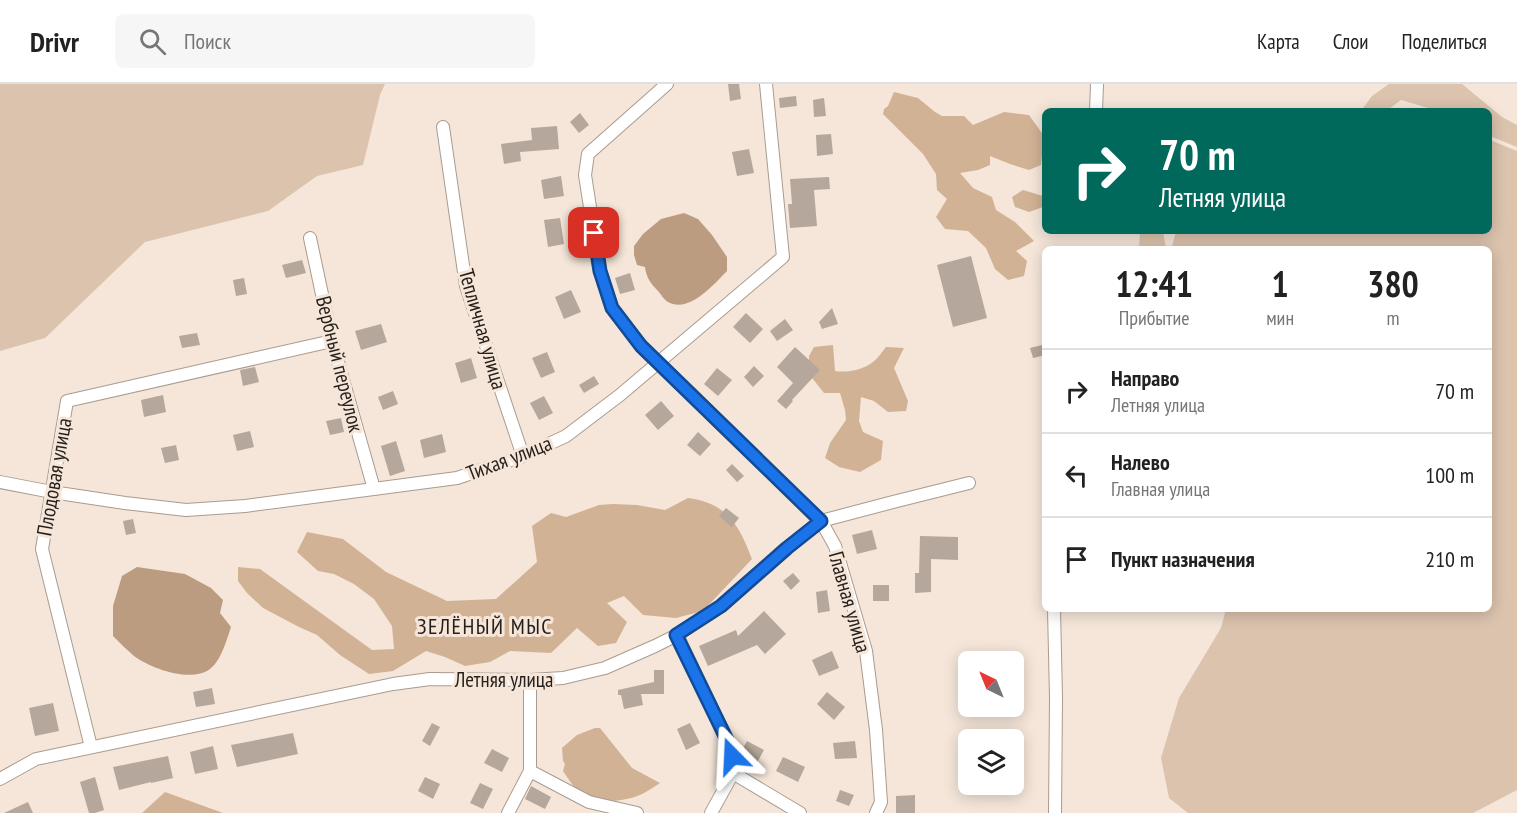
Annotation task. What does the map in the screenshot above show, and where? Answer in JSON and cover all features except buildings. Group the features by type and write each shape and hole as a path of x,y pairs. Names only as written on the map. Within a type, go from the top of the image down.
{"street":[{"name":"Главная улица","path":"667,84 588,154 585,175 600,271 612,308 641,346 821,521 835,546 866,651 877,742 881,802 876,813"},
{"name":"Тихая улица","path":"0,482 52,492 186,510 245,506 457,478 523,456 566,436 620,395 783,257 766,84"},
{"path":"1096,108 1097,84"},
{"name":"Тепличная улица","path":"443,127 466,286 523,456"},
{"name":"Вербный переулок","path":"310,238 332,341 374,489"},
{"name":"Плодовая улица","path":"91,747 42,549 67,401 332,341"},
{"name":"Летняя улица","path":"0,779 36,759 393,684 430,679 563,678 605,668 676,635 721,606 821,521 969,483"},
{"path":"1054,612 1055,813"},
{"path":"676,635 728,742 732,756 733,773 711,813"},
{"path":"508,813 530,771 530,680"},
{"path":"530,771 589,802 637,813"},
{"path":"733,773 800,813"}],"shaded area":[{"path":"0,84 385,84 380,95 363,165 317,176 268,211 145,242 45,338 0,351"},
{"path":"1389,84 1462,84 1491,108 1428,108 1401,100 1390,108 1363,108 1372,96"},
{"path":"894,92 918,98 942,116 964,116 973,125 1004,112 1029,115 1042,133 1041,165 1029,170 990,156 990,165 960,173 973,188 992,197 996,210 1015,222 1034,241 1016,251 1027,261 1024,276 1008,280 995,269 986,248 968,231 945,229 936,217 947,199 937,190 936,174 923,154 883,114 884,109 888,106"},
{"path":"1492,109 1517,125 1517,147 1492,137"},
{"path":"1492,141 1517,151 1517,790 1473,813 1188,813 1169,798 1161,758 1179,698 1221,628 1225,612 1492,612 1492,246 1173,246 1175,234 1492,234"},
{"path":"1023,190 1042,196 1042,207 1029,212 1015,207 1012,197"},
{"path":"684,213 698,219 712,235 727,257 727,271 701,296 676,305 665,300 649,280 645,267 637,265 634,246 643,234 661,219"},
{"path":"1140,234 1164,234 1166,246 1139,246"},
{"path":"833,345 835,371 840,372 869,365 886,347 904,348 894,368 908,401 906,411 888,412 874,401 861,397 859,421 863,432 883,441 881,460 860,472 839,467 825,458 830,443 846,420 845,410 840,393 824,393 809,374 809,356 814,347"},
{"path":"688,498 713,505 730,518 742,536 752,559 703,611 676,618 643,615 624,596 607,603 627,622 616,643 598,646 577,628 551,653 510,651 490,662 465,666 426,651 393,671 369,674 340,655 317,635 263,608 238,581 238,567 260,569 372,650 394,649 392,626 374,599 354,584 334,574 318,571 297,552 307,532 343,539 386,572 447,601 496,599 537,562 532,526 551,513 566,517 599,505 613,504 665,510"},
{"path":"137,567 185,574 211,588 223,600 220,613 231,627 220,655 210,669 193,675 161,670 134,656 113,636 113,606 122,576"},
{"path":"600,728 632,768 660,783 644,793 623,800 591,799 581,794 563,771 565,764 562,748 577,735"},
{"path":"165,792 223,813 142,813"}],"district":[{"name":"ЗЕЛЁНЫЙ МЫС","path":"485,626"}],"route":[{"path":"594,233 600,271 612,308 641,346 821,521 721,606 676,635 728,742 732,756"}]}
